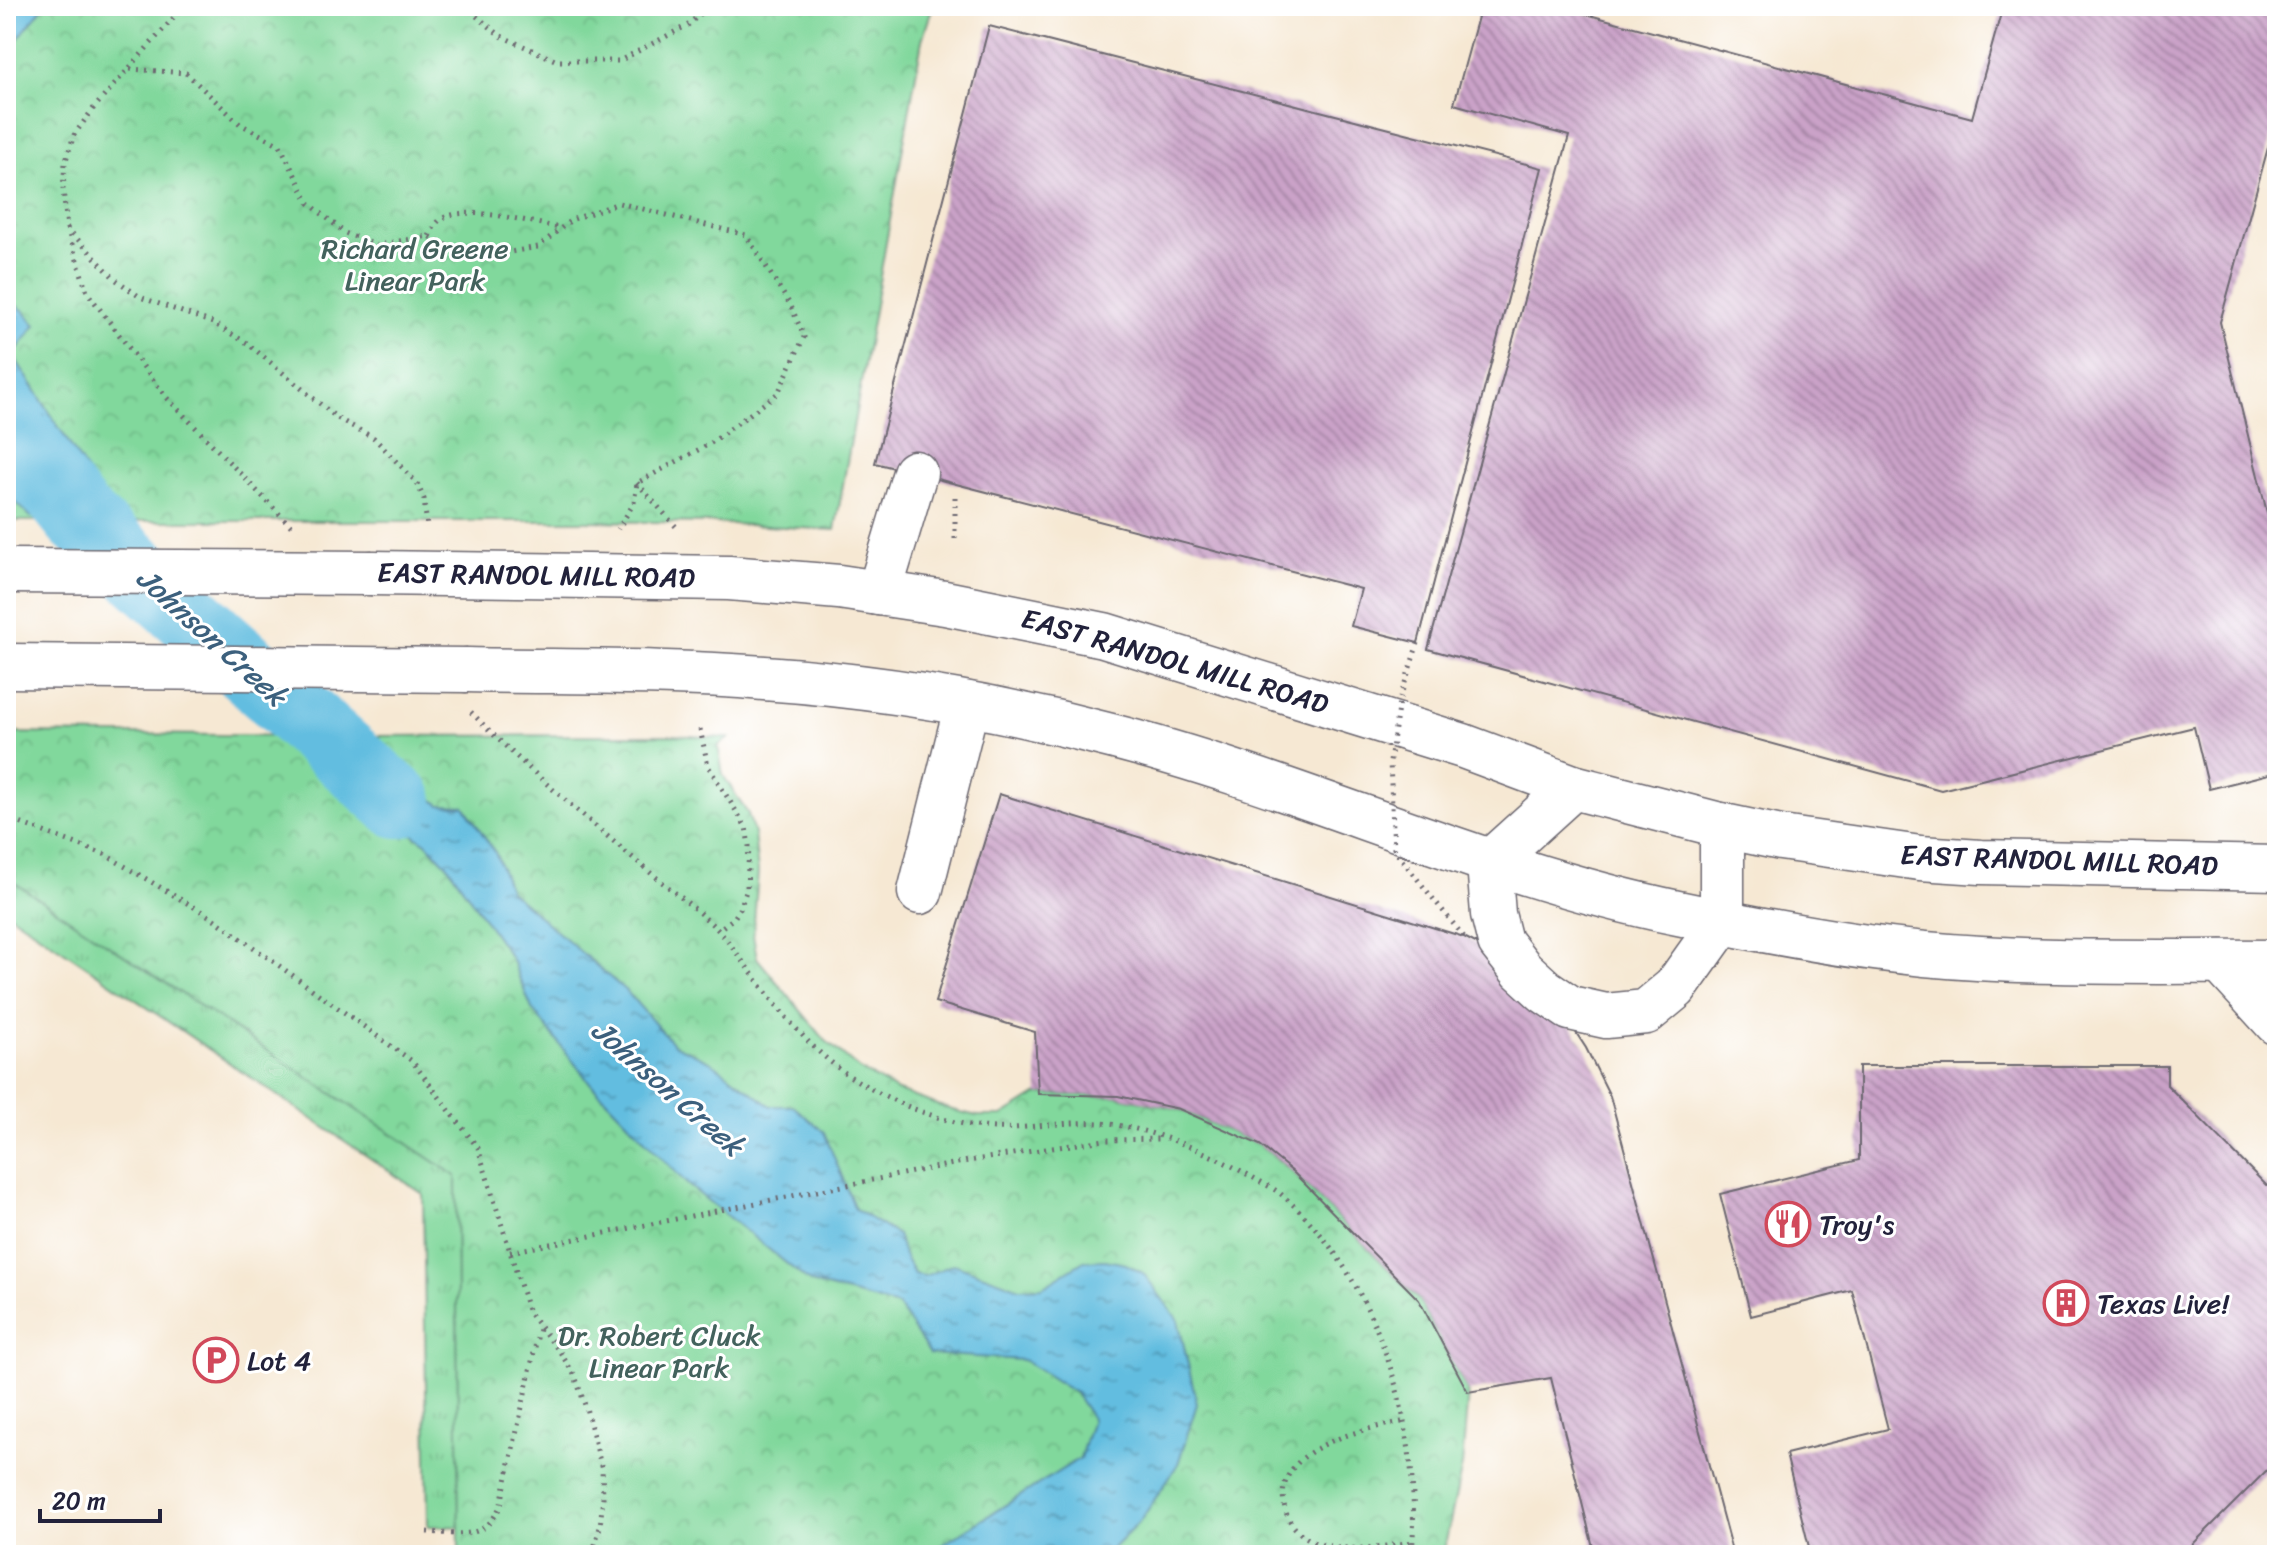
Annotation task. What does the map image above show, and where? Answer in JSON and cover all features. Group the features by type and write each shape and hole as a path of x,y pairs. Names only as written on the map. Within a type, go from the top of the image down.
{"main road":[{"path":"879,593 935,480"},
{"name":"EAST RANDOL MILL ROAD","path":"6,571 715,578 780,581 879,593 1006,613 1104,635 1417,731 1573,787 1781,838 1935,859 2055,866 2277,868"},
{"path":"6,666 467,688 764,677 844,685 967,704 1114,736 1489,863 1671,912 1722,922 1925,954 2073,961 2277,962"},
{"path":"920,892 967,704"},
{"path":"1489,863 1573,787"},
{"path":"1489,863 1493,914 1500,942 1522,970 1570,1008 1606,1016 1646,1012 1675,988 1722,922 1722,825"},
{"path":"2221,962 2277,1023"}],"path":[{"path":"184,6 93,109 74,135 65,163 63,189 67,228 87,292 166,397 299,535"},
{"path":"464,6 501,36 557,61 619,61 688,25 709,6"},
{"path":"130,69 186,73 240,124 280,145 309,203 345,233 376,245 429,236 472,259 538,247 571,220 619,203 746,235 791,306 804,337 778,393 711,443 637,483"},
{"path":"429,236 438,221 447,217 483,213 561,229"},
{"path":"67,228 115,279 140,297 213,323 247,343 337,418 374,438 417,483 424,499 427,527"},
{"path":"935,480 955,539"},
{"path":"618,529 634,503 637,483"},
{"path":"637,483 679,530"},
{"path":"1418,643 1399,701 1390,762 1394,850 1464,937"},
{"path":"467,688 511,753 718,930 787,1020 837,1067 874,1090 954,1122 989,1128 1079,1121 1118,1126 1175,1140 1231,1164 1281,1194 1316,1230 1347,1270 1373,1318 1395,1378 1415,1516 1412,1555"},
{"path":"700,729 708,766 746,827 749,846 747,888 740,909 718,930"},
{"path":"6,818 104,854 214,919 412,1061 478,1148 529,1313 575,1376 602,1469 600,1527 592,1555"},
{"path":"510,1252 968,1161 1104,1140 1175,1140"},
{"path":"427,1532 466,1534 487,1526 496,1518 540,1328"},
{"path":"1402,1422 1371,1427 1324,1444 1308,1454 1291,1473 1283,1493 1286,1513 1297,1530 1312,1541 1347,1548 1413,1542"},
{"path":"1305,1555 1312,1541"}],"green space":[{"name":"Richard Greene Linear Park","path":"6,6 933,6 922,40 835,530 715,523 586,521 6,521"},
{"name":"Dr. Robert Cluck Linear Park","path":"6,733 670,735 729,738 718,746 723,775 748,814 754,834 758,872 753,935 757,958 825,1040 859,1069 898,1091 977,1116 1002,1116 1038,1094 1118,1096 1179,1109 1260,1145 1293,1172 1419,1300 1468,1392 1462,1466 1443,1555 459,1555 456,1176 6,877"},
{"path":"6,831 458,1149 466,1527 428,1526 423,1194 6,912"}],"water":[{"path":"6,6 44,6 6,54"},
{"path":"6,299 23,310 36,325 13,355 116,517 31,517 6,493"},
{"path":"279,736 376,736 389,764 440,805 464,806 496,854 510,891 627,992 673,1044 710,1061 771,1106 793,1106 824,1132 855,1209 897,1235 914,1274 925,1276 954,1264 1020,1288 1042,1287 1084,1261 1105,1260 1126,1264 1143,1273 1178,1320 1197,1404 1178,1464 1141,1520 1106,1555 926,1555 1080,1458 1092,1419 1075,1393 1023,1360 930,1354 898,1306 811,1283 687,1184 591,1084 532,1009 511,958 448,866 426,843 364,801"}],"building":[{"path":"1481,6 1556,6 1972,118 2003,6 2277,6 2277,115 2220,322 2277,553 2277,772 2209,789 2194,727 1941,790 1428,649 1569,136 1454,104"},
{"path":"989,26 1542,168 1418,643 1351,626 1361,589 875,463"},
{"path":"999,794 1464,937 1495,953 1569,1022 1610,1096 1733,1555 1595,1555 1551,1378 1468,1392 1419,1300 1293,1172 1260,1145 1179,1109 1118,1096 1038,1094 1035,1032 935,1002"},
{"name":"Texas Live!","path":"1859,1066 2167,1066 2167,1085 2267,1186 2277,1186 2277,1470 2267,1470 2182,1555 1811,1555 1786,1454 1888,1429 1852,1290 1751,1316 1720,1194 1859,1160"}],"waterway":[{"name":"Johnson Creek","path":"6,427 79,518 398,802"}],"place":[{"name":"Troy's","path":"1788,1224"},
{"name":"Texas Live!","path":"2066,1303"},
{"name":"Lot 4","path":"216,1360"}]}
